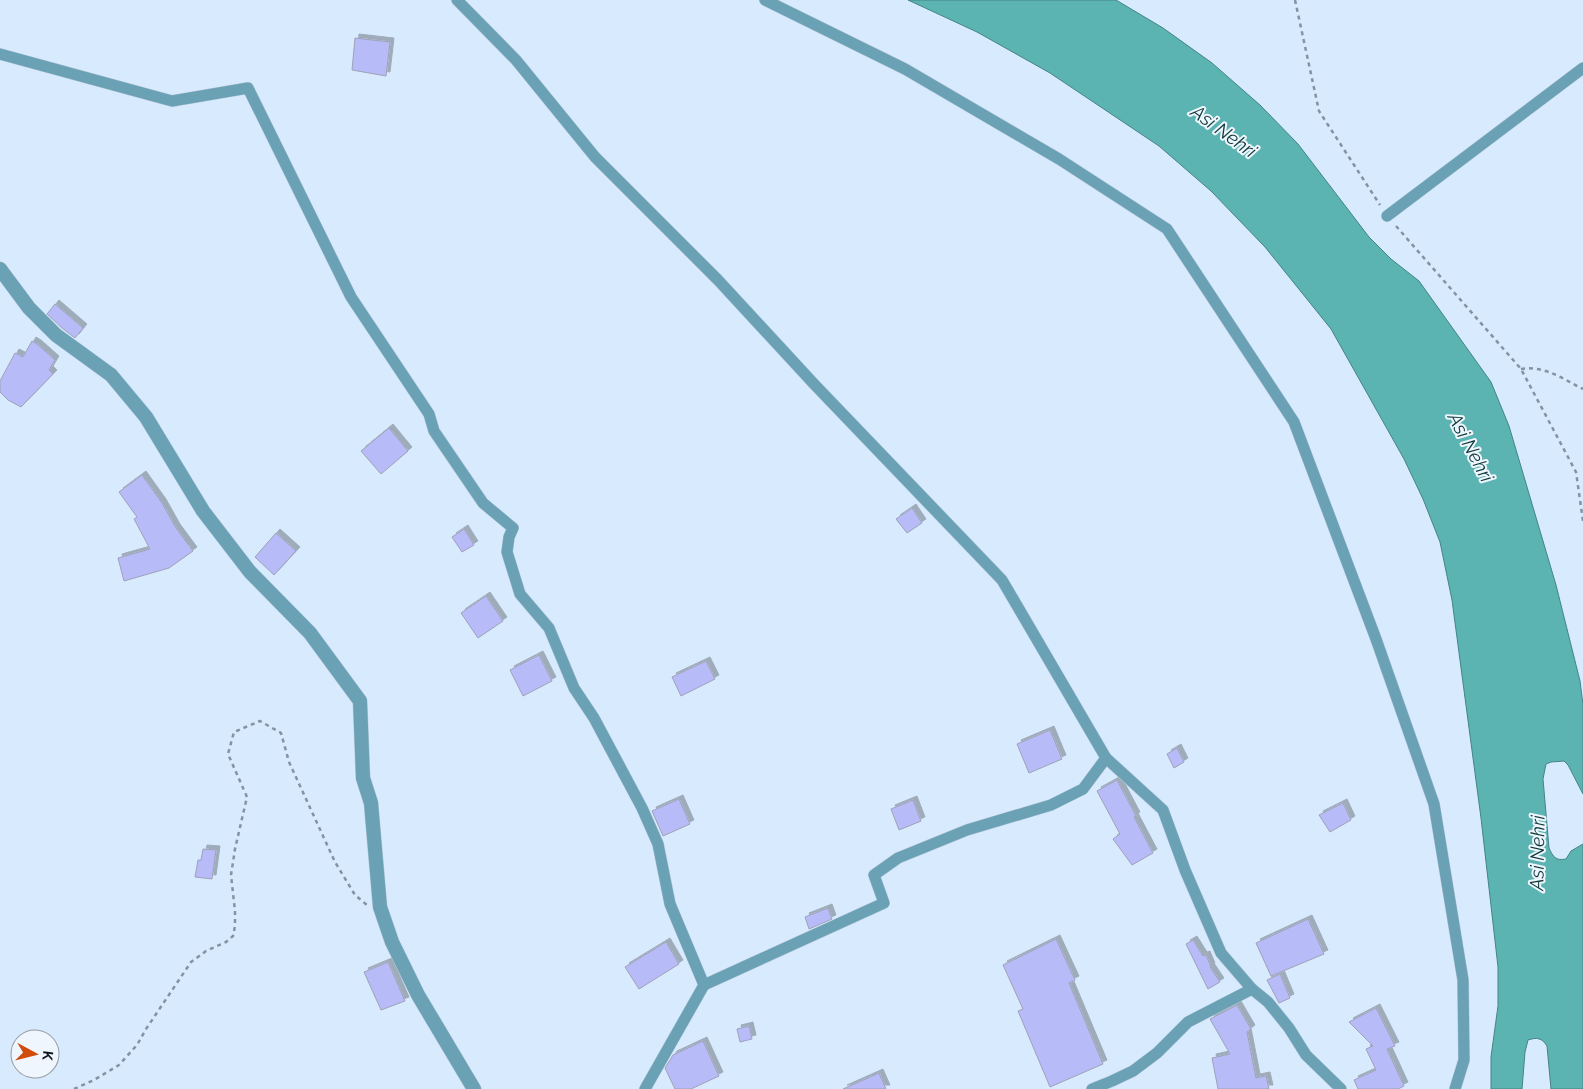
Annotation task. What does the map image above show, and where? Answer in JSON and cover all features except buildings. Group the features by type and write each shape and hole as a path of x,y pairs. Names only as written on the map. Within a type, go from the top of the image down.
{"street":[{"path":"457,0 516,60 595,157 718,280 814,384 1002,580 1106,758 1162,810 1221,954 1252,989 1268,1002 1289,1028 1306,1055 1341,1089"},
{"path":"765,0 905,70 1058,159 1166,229 1294,422 1376,638 1434,804 1463,980 1464,1060 1455,1089"},
{"path":"0,54 172,101 248,88 351,297 428,414 434,431 483,503 513,528 509,537 507,552 520,594 548,628 574,688 594,718 642,808 658,844 670,904 704,984"},
{"path":"1387,216 1583,68"},
{"path":"0,269 29,308 56,335 111,375 140,410 203,511 250,572 310,633 360,701 363,778 371,803 380,907 392,942 418,995 474,1089"},
{"path":"645,1089 704,984 884,903 874,874 898,858 967,830 1051,805 1083,789 1106,758"},
{"path":"1092,1089 1133,1071 1157,1053 1188,1022 1252,989"}],"path":[{"path":"1295,0 1319,111 1387,216 1521,369 1576,472 1583,521"},
{"path":"1521,369 1532,367 1546,370 1583,388"},
{"path":"74,1089 119,1065 137,1044 191,962 233,936 235,911 232,875 235,849 248,797 228,754 234,732 260,721 281,733 289,762 335,862 355,895 364,904 370,907 380,907"}],"water":[{"name":"Asi Nehri","path":"908,0 1116,0 1163,28 1212,63 1260,105 1298,144 1369,237 1391,259 1419,281 1491,382 1509,426 1556,585 1580,681 1583,705 1583,794 1564,761 1546,764 1543,779 1549,848 1552,854 1557,859 1566,859 1571,851 1583,844 1583,1089 1551,1089 1547,1046 1537,1038 1528,1040 1525,1052 1522,1089 1491,1089 1491,1057 1498,1006 1498,967 1481,818 1452,600 1440,542 1423,499 1404,459 1331,329 1265,247 1211,191 1159,146 1050,73 977,32"}]}
